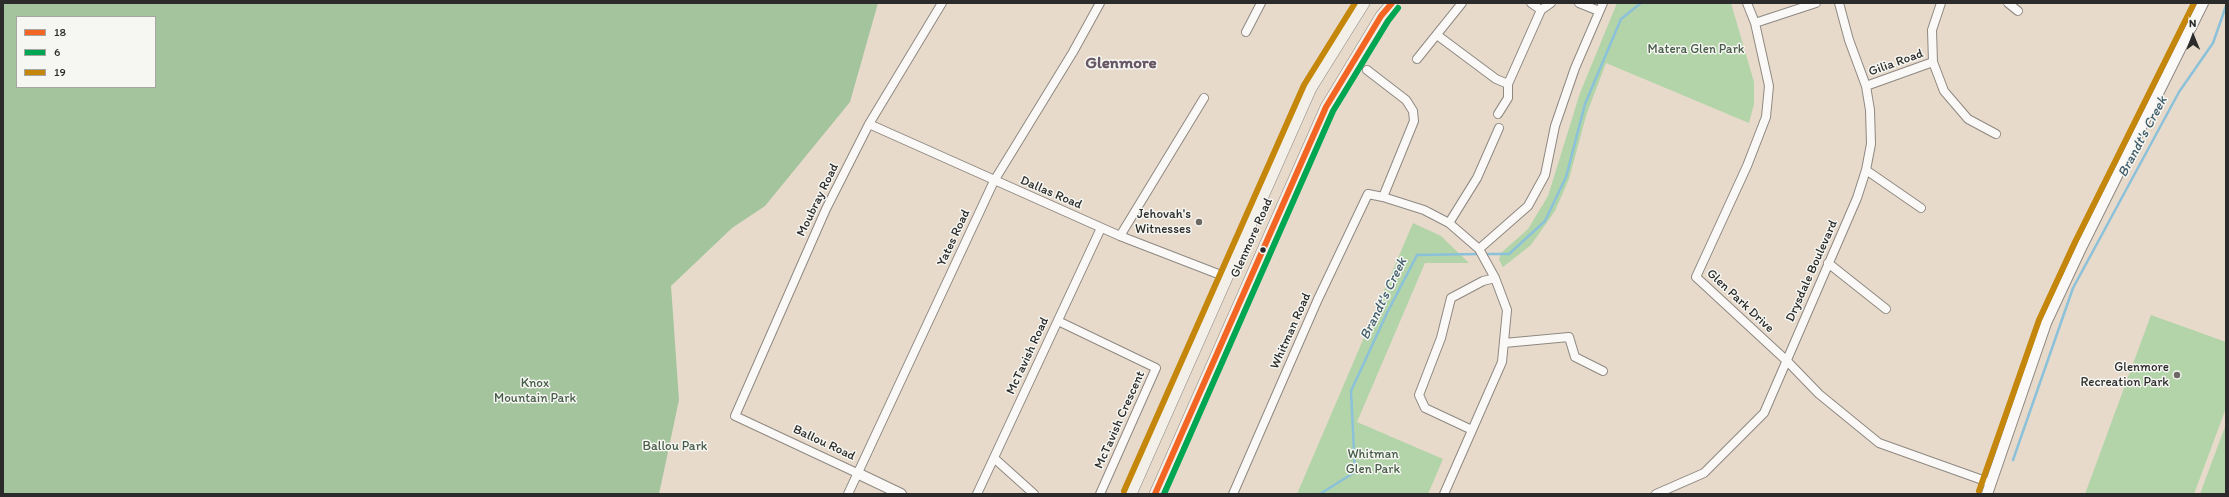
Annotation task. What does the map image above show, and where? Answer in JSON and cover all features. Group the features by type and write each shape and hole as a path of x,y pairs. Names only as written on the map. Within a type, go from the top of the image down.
{"main road":[{"name":"Glenmore Road","path":"1131,494 1310,88 1364,3"},
{"name":"Glenmore Road","path":"1155,494 1326,107 1381,16 1392,3"}],"street":[{"name":"Moubray Road","path":"735,416 826,209 869,124 942,3"},
{"name":"Yates Road","path":"848,494 994,181 1074,52 1100,3"},
{"path":"1246,32 1261,3"},
{"path":"1417,59 1462,3"},
{"path":"1532,3 1541,10"},
{"path":"1498,114 1508,98 1508,84 1541,10 1551,3"},
{"path":"1579,3 1599,11"},
{"path":"1479,249 1528,206 1545,175 1555,126 1574,68 1603,3"},
{"name":"Glen Park Drive","path":"1747,3 1755,23 1769,86 1766,118 1747,166 1696,277 1788,362 1819,394 1879,442 1991,483"},
{"path":"1755,23 1816,3"},
{"name":"Drysdale Boulevard","path":"1656,494 1704,473 1764,413 1788,362 1796,337 1857,198 1866,170 1871,144 1870,110 1866,86 1849,40 1839,3"},
{"path":"1941,3 1932,30 1933,62 1944,91 1968,119 1996,134"},
{"path":"2008,3 2018,11"},
{"path":"1987,494 2046,323 2082,246 2203,3"},
{"path":"1437,35 1496,80 1508,84"},
{"name":"Gilia Road","path":"1866,86 1933,62"},
{"path":"1367,70 1406,100 1413,111 1414,121 1383,197"},
{"path":"1120,236 1204,98"},
{"name":"Dallas Road","path":"869,124 1101,228 1226,277"},
{"path":"1449,223 1477,178 1499,128"},
{"path":"1866,170 1921,208"},
{"name":"Whitman Road","path":"1233,494 1318,298 1368,194 1383,197 1424,210 1449,223 1479,249 1496,278 1506,310 1502,362 1444,494"},
{"name":"McTavish Road","path":"977,494 1101,228"},
{"path":"1828,263 1886,309"},
{"path":"1472,430 1425,408 1419,395 1441,338 1451,298 1483,281 1496,278"},
{"name":"McTavish Crescent","path":"1058,321 1156,368 1100,494"},
{"path":"1504,343 1569,338 1575,357 1603,371"},
{"name":"Ballou Road","path":"735,416 901,494"},
{"path":"994,458 1034,494"}],"green space":[{"name":"Knox Mountain Park","path":"3,3 878,3 850,102 765,206 732,228 671,286 679,400 659,494 3,494"},
{"name":"Matera Glen Park","path":"1617,3 1731,3 1754,82 1754,104 1749,123 1606,63 1586,116 1569,179 1555,211 1531,245 1503,267 1499,260 1501,253 1528,229 1548,196 1580,93"},
{"name":"Whitman Glen Park","path":"1413,223 1441,236 1469,263 1425,263 1357,422 1443,459 1428,494 1297,494"},
{"name":"Glenmore Recreation Park","path":"2151,315 2226,342 2226,408 2194,494 2085,494"},
{"path":"2226,424 2226,494 2200,494"}],"waterway":[{"name":"Brandt's Creek","path":"1484,254 1509,254 1545,221 1566,177 1585,104 1621,19 1641,3"},
{"name":"Brandt's Creek","path":"2013,460 2073,288 2179,92 2213,43 2226,6"},
{"name":"Brandt's Creek","path":"1320,494 1355,472 1351,391 1387,313 1417,255 1479,254"}],"transit line":[{"name":"19","path":"1124,491 1304,85 1355,3"},
{"name":"18","path":"1155,494 1326,107 1381,16 1392,3"},
{"name":"19","path":"1979,491 2039,320 2075,242 2194,3"},
{"name":"6","path":"1164,494 1333,111 1388,21 1398,8"}],"place":[{"name":"Jehovah's Witnesses","path":"1199,222"},
{"name":"Glenmore Recreation Park","path":"2177,375"}],"district":[{"name":"Glenmore","path":"1121,64"}],"park label":[{"name":"Ballou Park","path":"675,447"}]}
